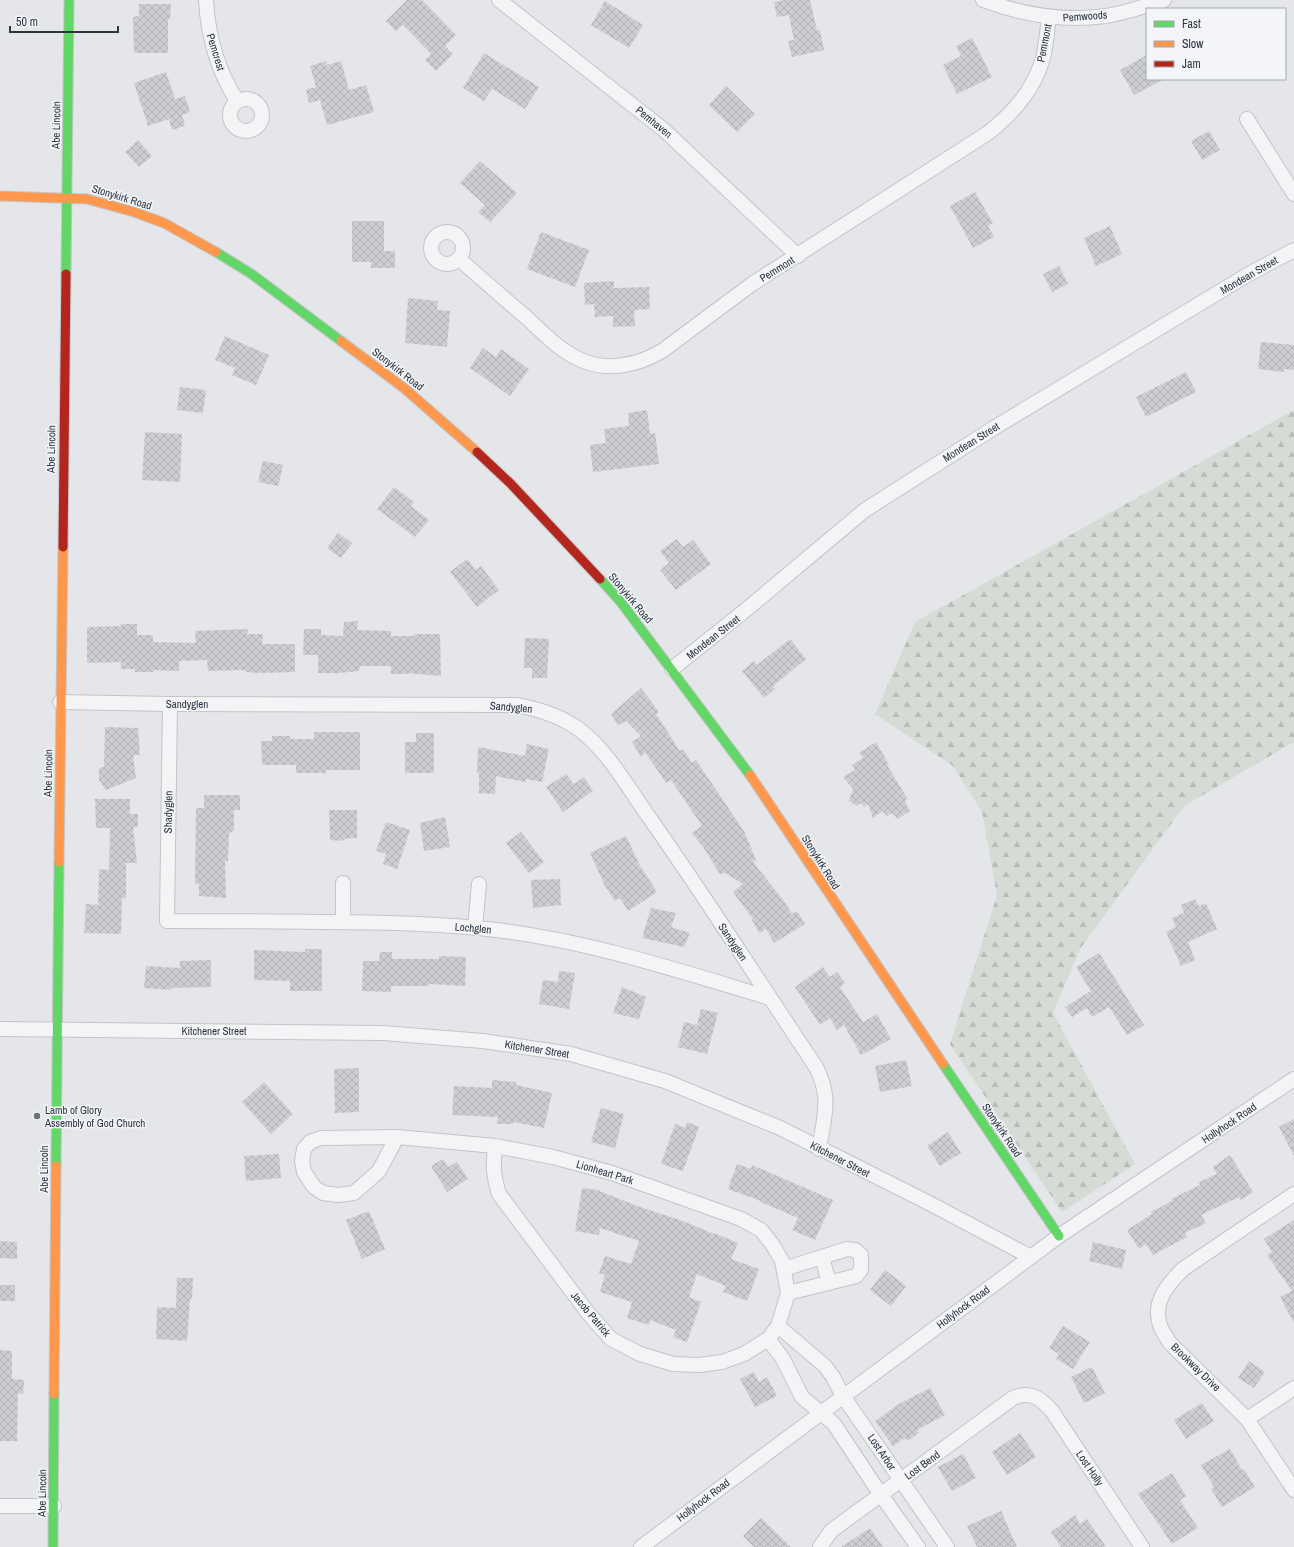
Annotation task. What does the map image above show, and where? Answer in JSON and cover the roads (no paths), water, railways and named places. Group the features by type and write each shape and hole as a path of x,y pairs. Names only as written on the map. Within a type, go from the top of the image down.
{"street":[{"name":"Abe Lincoln","path":"53,1547 60,702 69,0"},
{"name":"Pemcrest","path":"206,0 210,36 216,56 223,75 237,101"},
{"name":"Pemhaven","path":"499,0 664,130 798,256"},
{"name":"Pemwoods","path":"983,0 1007,9 1049,18 1106,16 1134,10 1164,0"},
{"name":"Pemmont","path":"459,259 558,346 581,360 605,367 623,366 647,359 662,351 752,284 798,256 988,133 1009,116 1035,79 1043,58 1049,18"},
{"path":"1247,119 1294,194"},
{"name":"Stonykirk Road","path":"0,196 67,197 87,199 134,212 164,223 207,246 250,273 404,388 460,436 511,484 620,602 741,762 798,846 830,897 1059,1236"},
{"name":"Mondean Street","path":"672,669 742,613 865,510 1011,417 1235,282 1294,250"},
{"name":"Sandyglen","path":"60,702 170,704 502,705 529,708 556,716 580,730 600,748 664,839 770,998 822,1080 826,1101 819,1149"},
{"name":"Shadyglen","path":"167,921 170,704"},
{"path":"342,883 343,922"},
{"path":"475,928 479,884"},
{"name":"Lochglen","path":"167,921 436,924 496,930 566,942 622,956 770,998"},
{"name":"Kitchener Street","path":"0,1029 383,1032 484,1041 571,1054 665,1081 780,1128 1031,1257"},
{"name":"Hollyhock Road","path":"641,1547 1059,1236 1294,1079"},
{"name":"Lionheart Park","path":"397,1137 379,1171 354,1193 338,1195 323,1193 314,1187 304,1172 302,1161 304,1149 310,1142 321,1138 397,1137 495,1146 553,1157 612,1173 740,1219 761,1230 772,1244 782,1261 784,1269 788,1293 778,1326"},
{"name":"Jacob Patrick","path":"495,1146 493,1164 494,1177 500,1194 588,1313 611,1339 640,1354 673,1364 699,1365 722,1362 744,1354 768,1339 778,1326"},
{"name":"Brookway Drive","path":"1294,1194 1183,1269 1168,1283 1160,1298 1158,1312 1160,1328 1169,1342 1234,1404 1247,1419 1294,1490"},
{"path":"784,1269 847,1249 855,1250 861,1255 862,1270 856,1276 788,1293"},
{"path":"822,1257 829,1283"},
{"path":"778,1326 825,1366 833,1377 843,1396"},
{"path":"768,1339 786,1366 802,1397 834,1424 881,1495 918,1547"},
{"path":"786,1366 806,1351"},
{"path":"1247,1419 1294,1388"},
{"name":"Lost Bend","path":"820,1547 831,1531 1014,1398 1020,1395 1031,1396"},
{"name":"Lost Arbor","path":"843,1396 947,1547"},
{"name":"Lost Holly","path":"1031,1396 1042,1401 1052,1412 1142,1547"},
{"path":"0,1506 54,1506"}],"place":[{"name":"Lamb of Glory Assembly of God Church","path":"37,1116"}]}
